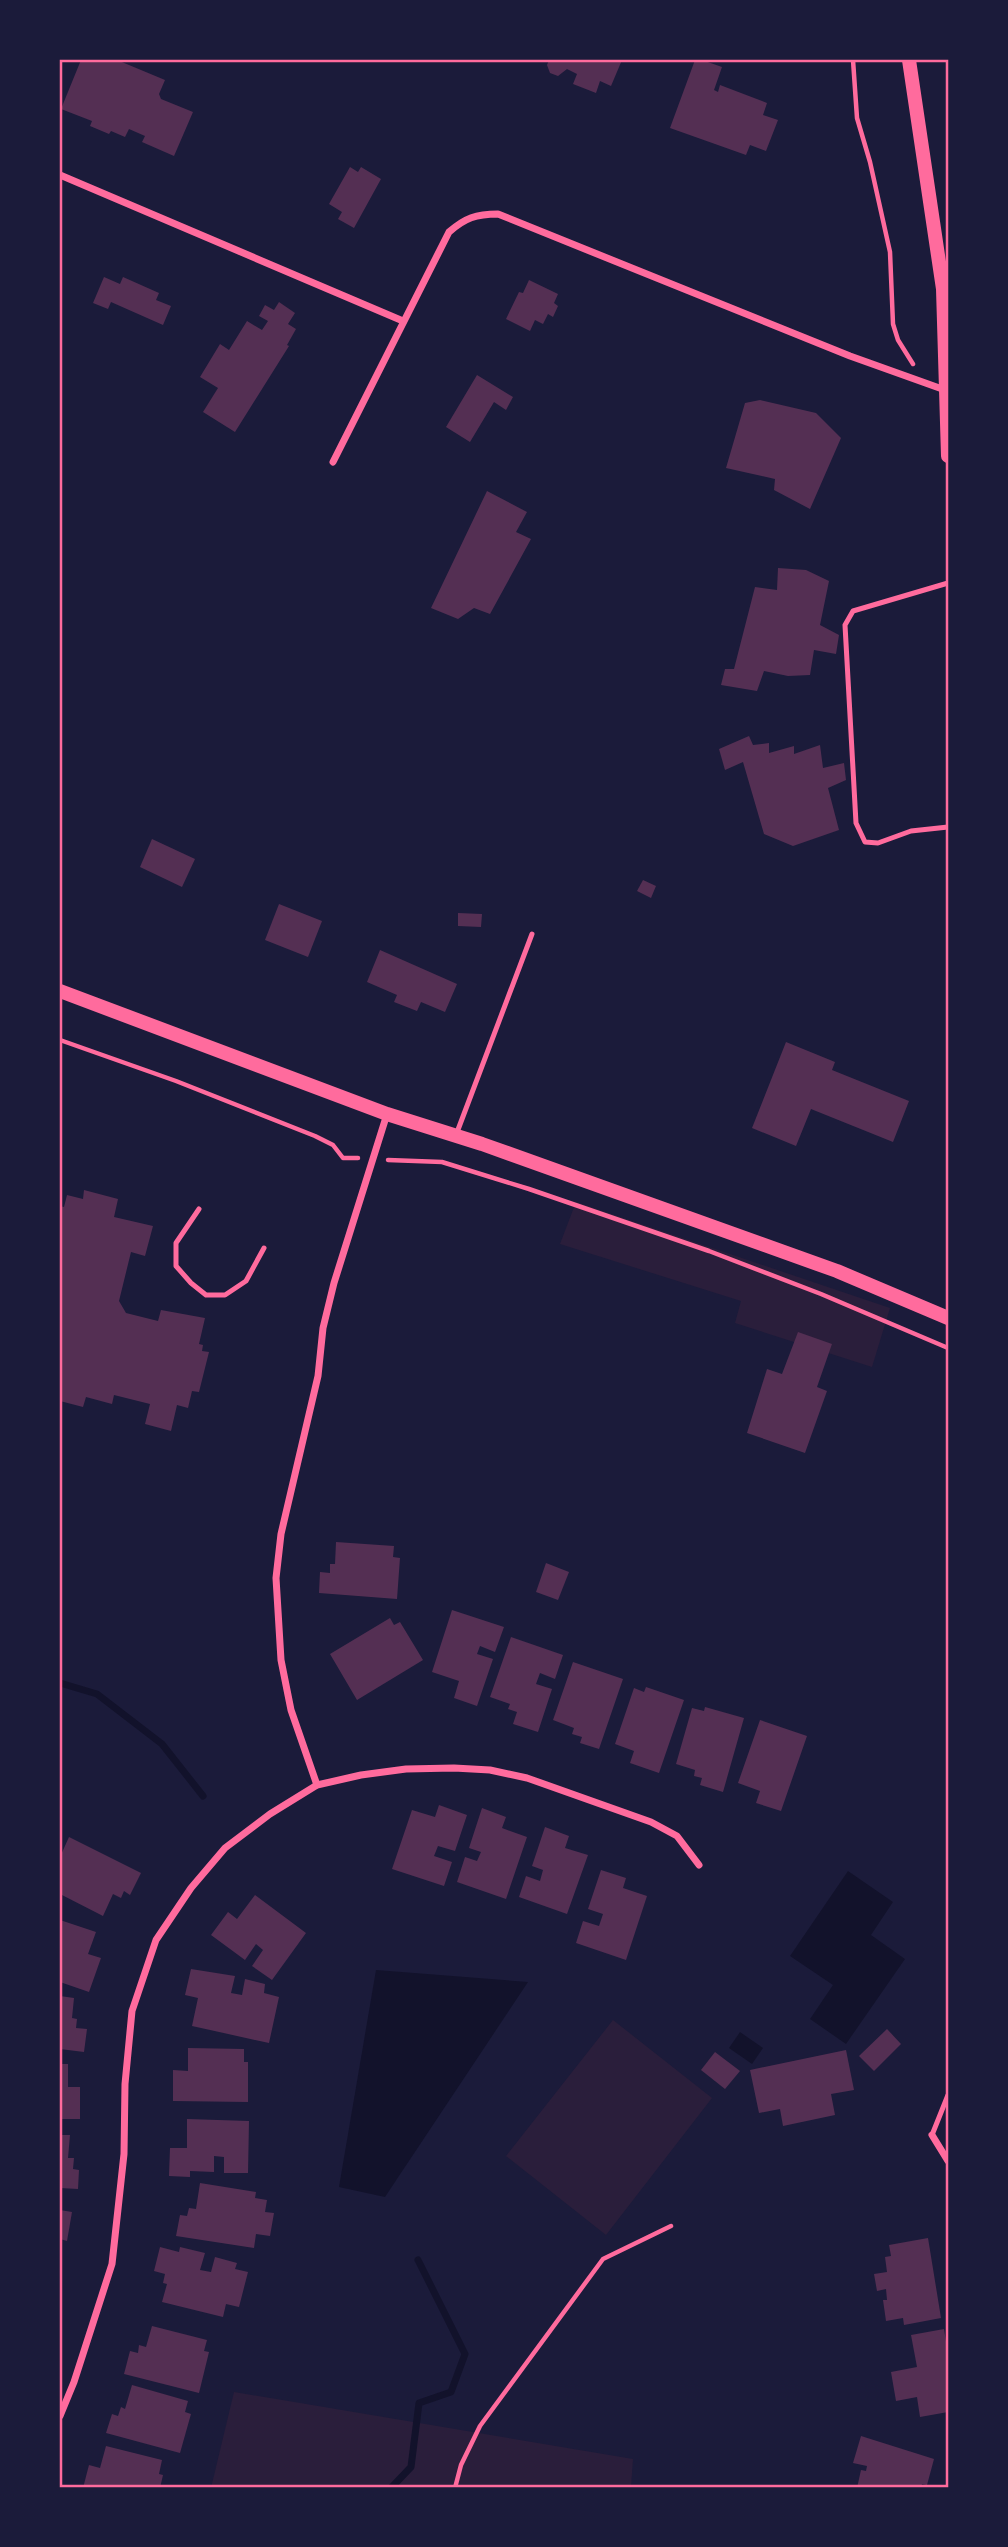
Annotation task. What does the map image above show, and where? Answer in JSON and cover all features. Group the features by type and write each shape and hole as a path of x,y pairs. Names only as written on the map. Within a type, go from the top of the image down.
{"main road":[{"path":"909,60 943,289 948,456"},
{"path":"61,992 387,1114 455,1138 482,1144 837,1271 948,1318"}],"street":[{"path":"60,175 403,321"},
{"path":"333,462 449,232 463,220 478,214 498,214 850,356 945,390"},
{"path":"317,1785 291,1710 281,1660 276,1578 281,1534 318,1376 323,1328 334,1283 387,1114"},
{"path":"60,2416 74,2382 112,2264 124,2154 125,2084 132,2011 156,1940 191,1888 225,1849 270,1814 317,1785 406,1769 454,1768 490,1770 527,1778 651,1822 677,1836 699,1866"},
{"path":"932,2135 948,2161"}],"lane":[{"path":"948,583 853,611 845,625 856,823 865,842 878,843 911,831 948,827"},
{"path":"455,1138 532,934"},
{"path":"199,1209 176,1243 176,1266 206,1295 225,1295 246,1280 264,1248"},
{"path":"932,2135 948,2095"}],"path":[{"path":"853,60 857,118 870,162 890,252 893,324 898,340 911,358 919,381"},
{"path":"60,1040 176,1081 315,1136 333,1145 342,1158 442,1162 709,1251 821,1294 948,1348"},
{"path":"455,2487 461,2465 480,2426 603,2259 671,2226"}],"shaded area":[{"path":"576,1202 890,1308 872,1367 735,1323 741,1301 560,1244"},
{"path":"848,1871 893,1902 871,1935 905,1959 846,2044 810,2019 833,1985 790,1956"},
{"path":"376,1970 528,1982 385,2197 339,2187"},
{"path":"613,2020 712,2098 606,2235 506,2156"},
{"path":"740,2032 763,2048 752,2064 729,2048"},
{"path":"234,2392 633,2459 631,2487 211,2488"}],"building":[{"path":"81,60 117,60 165,80 159,94 161,99 193,112 174,156 142,142 145,136 129,129 125,137 111,131 109,134 90,126 92,121 61,109"},
{"path":"549,60 622,60 611,86 600,81 596,93 573,84 577,74 567,69 558,76 550,73 547,65"},
{"path":"695,60 722,67 714,90 718,92 720,85 767,103 763,115 778,120 766,151 750,145 746,155 670,128"},
{"path":"350,167 358,172 361,167 381,179 354,228 338,219 342,212 329,204"},
{"path":"104,277 120,284 123,277 159,293 156,300 171,306 163,325 111,302 108,309 93,303"},
{"path":"529,280 558,294 554,303 558,306 553,317 548,314 543,324 535,320 530,331 506,319 519,292 523,293"},
{"path":"279,302 295,313 288,324 296,329 287,345 289,346 235,432 203,412 218,388 200,377 220,344 229,350 247,321 262,330 268,321 259,316 265,305 274,310"},
{"path":"477,375 513,397 506,410 494,402 470,442 446,427"},
{"path":"760,400 816,413 841,438 810,509 774,490 775,479 726,468 745,403"},
{"path":"487,491 527,512 516,532 531,539 490,614 474,608 458,619 431,608"},
{"path":"778,568 806,570 829,581 820,625 839,635 836,654 814,650 810,675 788,676 764,671 757,691 721,685 725,669 734,669 755,587 777,590"},
{"path":"749,736 753,745 769,743 769,753 794,746 794,754 820,745 823,768 844,763 846,780 828,788 839,830 793,846 764,834 743,762 725,770 719,749"},
{"path":"152,839 195,859 182,887 140,867"},
{"path":"643,880 656,886 651,898 637,891"},
{"path":"279,904 322,921 308,957 265,940"},
{"path":"458,913 482,914 481,927 458,926"},
{"path":"380,950 457,984 445,1012 421,1002 417,1011 394,1002 397,995 367,982"},
{"path":"786,1042 835,1062 832,1070 909,1101 893,1142 811,1109 796,1146 752,1128"},
{"path":"84,1190 118,1199 114,1217 153,1226 145,1256 131,1252 119,1301 126,1313 158,1321 161,1310 205,1318 199,1344 203,1345 202,1351 209,1352 199,1392 192,1391 188,1408 177,1405 171,1431 145,1424 150,1404 114,1395 112,1404 86,1397 83,1407 60,1401 60,1206 64,1207 67,1195 83,1199"},
{"path":"798,1332 832,1344 817,1387 827,1391 805,1453 747,1433 767,1369 782,1374"},
{"path":"336,1542 394,1546 393,1557 400,1558 397,1599 319,1593 320,1572 330,1573 330,1564 335,1564"},
{"path":"546,1563 569,1572 558,1600 536,1592"},
{"path":"452,1610 504,1627 495,1652 480,1646 477,1654 493,1659 477,1706 454,1698 459,1681 432,1672"},
{"path":"390,1618 394,1625 400,1622 423,1660 357,1700 330,1654"},
{"path":"511,1637 563,1655 555,1679 540,1673 536,1684 552,1689 538,1732 513,1724 517,1712 508,1709 510,1704 490,1697"},
{"path":"573,1662 623,1679 599,1749 580,1743 582,1737 572,1734 574,1728 553,1720"},
{"path":"646,1687 684,1700 659,1773 630,1763 634,1751 615,1744 634,1688 644,1692"},
{"path":"705,1707 744,1718 723,1792 700,1785 702,1778 694,1776 695,1770 676,1764 692,1708 704,1711"},
{"path":"760,1720 807,1736 781,1811 756,1803 760,1791 738,1783"},
{"path":"439,1805 467,1815 455,1851 438,1846 434,1856 452,1862 444,1886 392,1869 412,1810 435,1817"},
{"path":"482,1808 506,1817 502,1828 527,1837 506,1899 457,1882 465,1857 477,1861 481,1852 469,1848"},
{"path":"545,1827 569,1836 565,1848 588,1855 567,1914 519,1897 526,1876 540,1881 543,1870 532,1866"},
{"path":"69,1837 141,1873 130,1895 124,1891 121,1898 113,1894 103,1916 60,1894 60,1857"},
{"path":"601,1870 626,1878 623,1888 647,1896 626,1960 576,1943 583,1921 599,1926 603,1914 588,1909"},
{"path":"255,1895 306,1933 272,1980 252,1966 263,1950 256,1944 245,1960 211,1935 228,1912 237,1919"},
{"path":"60,1920 96,1932 88,1954 101,1958 89,1992 60,1982"},
{"path":"191,1969 235,1976 231,1993 242,1995 245,1979 265,1984 264,1993 279,1997 269,2043 192,2026 198,1998 185,1995"},
{"path":"60,1996 74,1998 72,2018 77,2019 76,2028 87,2029 84,2052 60,2049"},
{"path":"887,2029 901,2044 874,2071 859,2056"},
{"path":"188,2048 244,2049 244,2062 248,2062 248,2102 173,2101 173,2070 188,2071"},
{"path":"846,2050 854,2090 831,2094 835,2115 783,2126 780,2109 759,2113 750,2070"},
{"path":"715,2052 740,2071 725,2089 701,2070"},
{"path":"60,2064 68,2064 68,2087 80,2087 80,2119 60,2119"},
{"path":"187,2119 249,2121 248,2173 224,2173 224,2157 214,2156 214,2172 190,2171 190,2177 169,2176 170,2148 187,2148"},
{"path":"60,2135 70,2135 68,2158 74,2158 73,2169 79,2170 78,2189 60,2188"},
{"path":"200,2183 256,2192 255,2198 267,2200 265,2212 274,2213 270,2236 256,2234 254,2248 176,2236 180,2215 187,2216 189,2208 196,2209"},
{"path":"60,2210 72,2212 67,2241 60,2239"},
{"path":"928,2238 941,2318 904,2325 903,2318 886,2321 883,2300 887,2300 886,2289 877,2291 874,2274 887,2272 885,2257 891,2256 889,2245"},
{"path":"160,2247 179,2252 180,2247 205,2253 200,2270 211,2272 215,2257 237,2263 235,2269 248,2272 239,2307 226,2304 223,2317 162,2302 167,2284 163,2283 165,2274 154,2271"},
{"path":"152,2326 207,2340 204,2351 209,2352 199,2393 124,2374 130,2351 138,2353 139,2345 146,2347"},
{"path":"944,2329 948,2354 948,2412 920,2417 917,2397 896,2401 891,2372 917,2367 911,2335"},
{"path":"132,2385 188,2401 185,2412 191,2414 180,2453 106,2433 112,2414 118,2416 121,2407 125,2409"},
{"path":"861,2436 934,2459 927,2485 922,2484 921,2488 857,2488 861,2470 866,2471 867,2466 853,2463"},
{"path":"106,2446 162,2460 160,2488 83,2488 89,2465 100,2468"}],"waterway":[{"path":"60,1683 97,1694 162,1744 203,1796"},
{"path":"391,2488 411,2467 419,2403 451,2392 465,2354 418,2260"}]}
